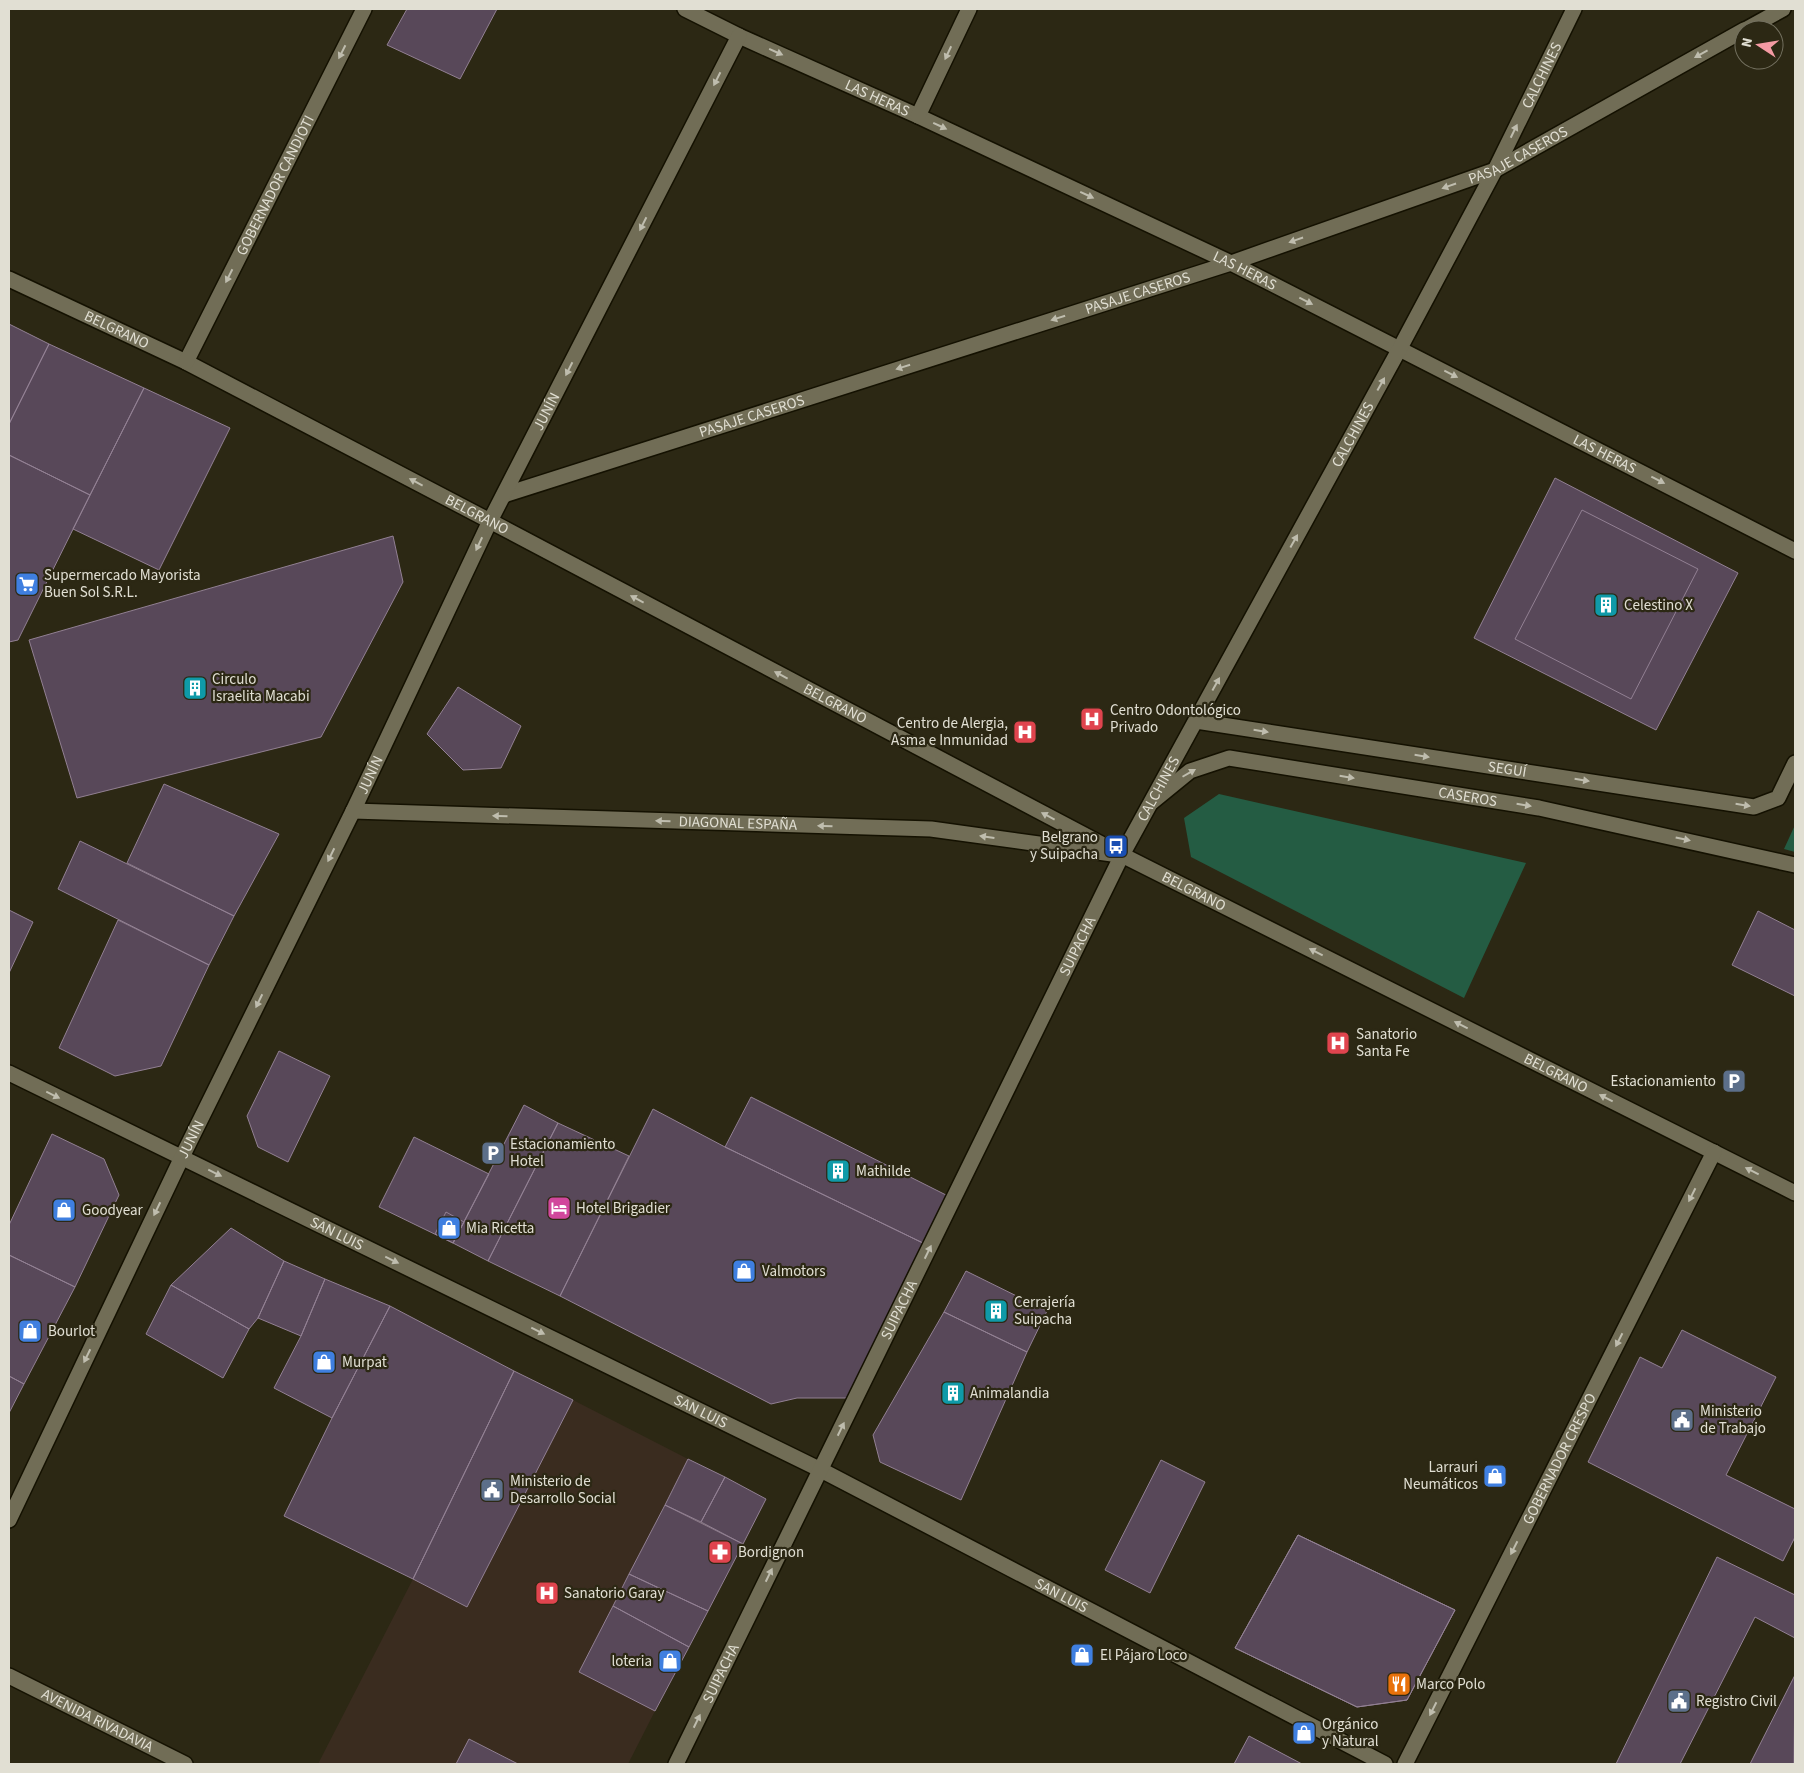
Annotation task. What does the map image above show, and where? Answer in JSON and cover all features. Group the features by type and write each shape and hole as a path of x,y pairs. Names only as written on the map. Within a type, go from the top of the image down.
{"street":[{"name":"GOBERNADOR CANDIOTI","path":"186,362 364,9"},
{"name":"LAS HERAS","path":"685,9 739,36 918,116 1231,263 1795,551"},
{"path":"918,116 969,9"},
{"name":"CALCHINES","path":"1122,855 1400,348 1495,170 1574,9"},
{"name":"PASAJE CASEROS","path":"1763,20 1783,9"},
{"name":"JUNÍN","path":"9,1520 182,1157 353,811 490,520 739,36"},
{"name":"PASAJE CASEROS","path":"504,495 1231,263 1495,170 1734,36"},
{"name":"BELGRANO","path":"9,279 186,362 490,520 1122,855 1795,1193"},
{"name":"SEGUÍ","path":"1196,721 1754,807 1778,798 1795,763"},
{"name":"CASEROS","path":"1150,803 1190,771 1229,758 1539,808 1795,865"},
{"name":"DIAGONAL ESPAÑA","path":"353,811 931,829 1122,855"},
{"name":"SUIPACHA","path":"676,1764 1122,855"},
{"name":"SAN LUIS","path":"9,1073 821,1470 1385,1764"},
{"name":"GOBERNADOR CRESPO","path":"1405,1764 1714,1152"},
{"name":"AVENIDA RIVADAVIA","path":"9,1676 185,1764"}],"shaded area":[{"name":"Sanatorio Garay","path":"573,1400 688,1459 580,1671 655,1711 628,1764 518,1764 470,1739 456,1764 318,1764 413,1579 466,1607"}],"green space":[{"path":"1219,794 1526,863 1464,998 1191,857 1184,818"},
{"path":"1795,825 1795,852 1784,849"}],"building":[{"path":"407,9 497,9 460,79 387,45"},
{"path":"9,324 49,344 9,424"},
{"path":"49,344 144,388 90,495 9,455 9,424"},
{"path":"144,388 230,428 159,570 73,529"},
{"name":"Supermercado Mayorista Buen Sol S.R.L.","path":"9,455 90,495 18,640 9,642"},
{"name":"Celestino X","path":"1555,478 1738,573 1656,730 1474,638"},
{"path":"1582,510 1698,569 1631,699 1515,639"},
{"name":"Circulo Israelita Macabi","path":"393,536 403,582 321,737 77,798 29,640"},
{"path":"458,687 521,726 501,768 463,770 427,734"},
{"path":"164,784 279,834 234,916 127,863"},
{"path":"80,841 234,916 209,965 58,889"},
{"path":"9,910 33,922 9,973"},
{"path":"1758,911 1795,930 1795,996 1732,965"},
{"path":"118,920 209,965 161,1066 115,1076 59,1048"},
{"path":"279,1051 330,1076 288,1162 258,1147 247,1116"},
{"name":"Mathilde","path":"751,1097 948,1196 925,1244 725,1147"},
{"path":"524,1105 558,1123 488,1261 453,1243"},
{"name":"Valmotors","path":"653,1109 725,1147 927,1245 855,1398 797,1398 771,1404 560,1296"},
{"name":"Hotel Brigadier","path":"558,1123 629,1156 560,1296 488,1261"},
{"name":"Goodyear","path":"52,1134 104,1159 119,1195 75,1287 9,1255 9,1225"},
{"path":"414,1137 489,1174 453,1243 379,1207"},
{"name":"Mia Ricetta","path":"446,1212 464,1222 453,1243 435,1234"},
{"path":"231,1228 284,1261 258,1318 249,1329 171,1285"},
{"name":"Bourlot","path":"9,1255 75,1287 24,1384 9,1376"},
{"path":"284,1261 325,1279 301,1336 258,1318"},
{"name":"Cerrajería Suipacha","path":"966,1271 1047,1311 1027,1352 944,1312"},
{"name":"Murpat","path":"325,1279 390,1306 332,1418 274,1388 301,1336"},
{"path":"171,1285 249,1329 223,1378 146,1334"},
{"path":"390,1306 514,1371 413,1579 284,1516"},
{"name":"Animalandia","path":"944,1312 1027,1352 961,1500 880,1462 873,1435"},
{"name":"Ministerio de Trabajo","path":"1682,1330 1776,1377 1726,1475 1795,1509 1795,1537 1783,1561 1588,1462 1640,1357 1662,1368"},
{"name":"Ministerio de Desarrollo Social","path":"514,1371 573,1400 467,1607 413,1579"},
{"path":"9,1376 24,1384 9,1413"},
{"path":"688,1459 725,1477 701,1522 665,1505"},
{"path":"1161,1460 1205,1482 1150,1593 1105,1570"},
{"path":"725,1477 766,1499 743,1544 701,1522"},
{"path":"665,1505 743,1544 708,1611 629,1574"},
{"path":"1298,1535 1455,1610 1407,1700 1357,1707 1235,1648"},
{"path":"1298,1535 1455,1610 1407,1700 1357,1707 1235,1648"},
{"name":"Registro Civil","path":"1717,1557 1795,1595 1795,1638 1755,1617 1680,1764 1616,1764"},
{"path":"629,1574 708,1611 689,1647 613,1606"},
{"path":"613,1606 689,1647 655,1711 579,1672"},
{"name":"Registro Civil","path":"1795,1675 1794,1764 1750,1764"},
{"path":"1249,1736 1302,1764 1234,1764"},
{"path":"469,1739 518,1764 456,1764"}],"place":[{"name":"Supermercado Mayorista Buen Sol S.R.L.","path":"27,584"},
{"name":"Celestino X","path":"1606,605"},
{"name":"Circulo Israelita Macabi","path":"195,688"},
{"name":"Centro Odontológico Privado","path":"1092,719"},
{"name":"Centro de Alergia, Asma e Inmunidad","path":"1025,732"},
{"name":"Belgrano y Suipacha","path":"1116,846"},
{"name":"Sanatorio Santa Fe","path":"1338,1043"},
{"name":"Estacionamiento","path":"1734,1081"},
{"name":"Estacionamiento Hotel","path":"493,1153"},
{"name":"Mathilde","path":"838,1171"},
{"name":"Hotel Brigadier","path":"559,1208"},
{"name":"Goodyear","path":"64,1210"},
{"name":"Mia Ricetta","path":"449,1228"},
{"name":"Valmotors","path":"744,1271"},
{"name":"Cerrajería Suipacha","path":"996,1311"},
{"name":"Bourlot","path":"30,1331"},
{"name":"Murpat","path":"324,1362"},
{"name":"Animalandia","path":"953,1393"},
{"name":"Ministerio de Trabajo","path":"1682,1420"},
{"name":"Larrauri Neumáticos","path":"1495,1476"},
{"name":"Ministerio de Desarrollo Social","path":"492,1490"},
{"name":"Bordignon","path":"720,1552"},
{"name":"Sanatorio Garay","path":"547,1593"},
{"name":"El Pájaro Loco","path":"1082,1655"},
{"name":"loteria","path":"670,1661"},
{"name":"Marco Polo","path":"1399,1684"},
{"name":"Registro Civil","path":"1679,1701"},
{"name":"Orgánico y Natural","path":"1304,1733"}]}
